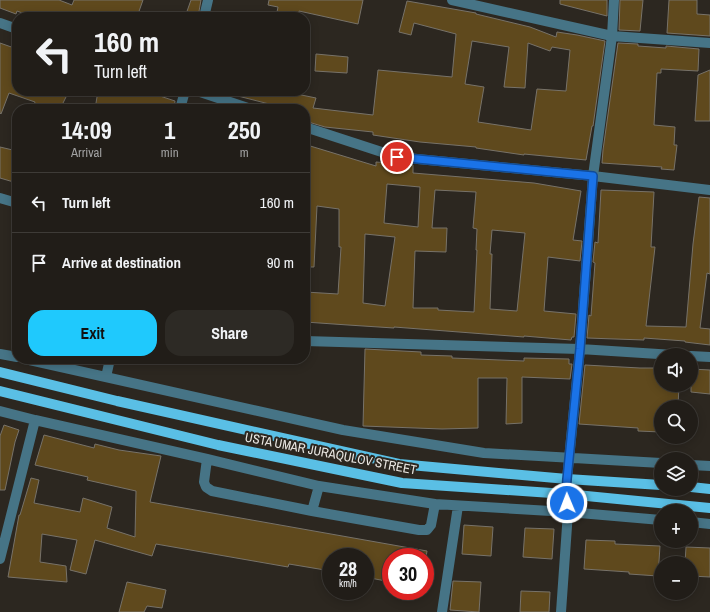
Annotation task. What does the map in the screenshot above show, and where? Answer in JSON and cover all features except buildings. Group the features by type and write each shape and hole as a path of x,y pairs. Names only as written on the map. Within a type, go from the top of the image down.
{"main road":[{"name":"USTA UMAR JURAQULOV STREET","path":"0,372 117,401 398,464 567,479 654,485"},
{"name":"USTA UMAR JURAQULOV STREET","path":"0,391 218,444 402,483 566,494 710,508"},
{"path":"698,487 710,488"}],"street":[{"path":"205,12 208,0"},
{"path":"452,0 612,36 710,43"},
{"path":"561,612 568,512 566,494 567,479 580,349 593,176 612,36 614,0"},
{"path":"0,23 12,27"},
{"path":"212,96 237,104"},
{"path":"310,129 397,157 593,176 710,190"},
{"path":"0,198 12,202"},
{"path":"310,341 580,349 654,354"},
{"path":"0,354 12,356"},
{"path":"698,356 710,357"},
{"path":"48,364 343,430 484,452 654,463"},
{"path":"106,377 109,364"},
{"path":"0,411 318,486 435,504 568,512 654,519"},
{"path":"0,559 36,420"},
{"path":"207,459 204,482 206,487 212,491 312,511 419,530 427,530 431,525 435,504"},
{"path":"698,465 710,466"},
{"path":"312,511 318,486"},
{"path":"442,612 458,506"},
{"path":"698,523 710,524"}],"route":[{"path":"397,157 593,176 580,349 567,479 567,503"}]}
